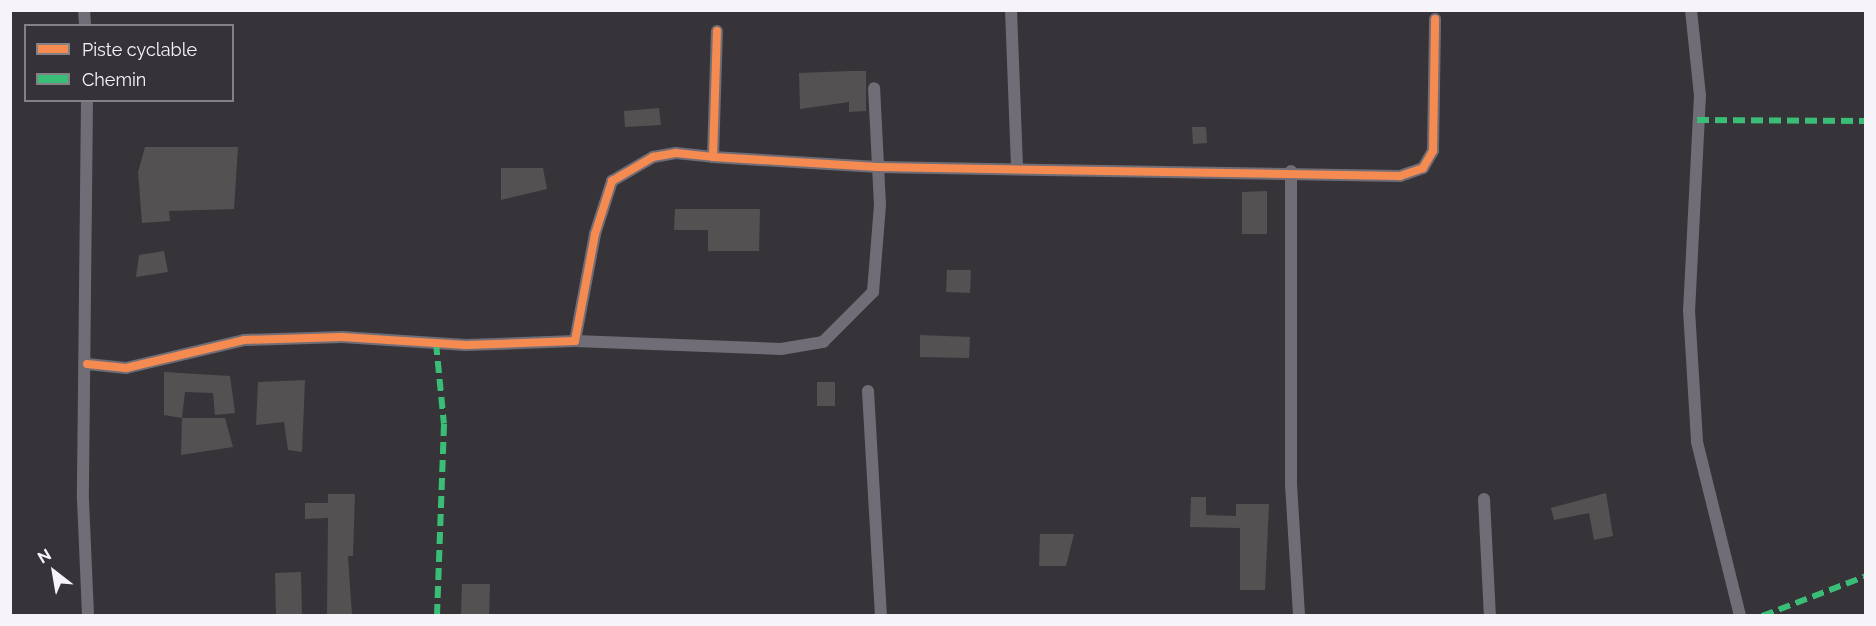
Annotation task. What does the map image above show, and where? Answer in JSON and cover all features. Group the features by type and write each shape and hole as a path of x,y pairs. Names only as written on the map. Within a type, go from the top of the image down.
{"street":[{"path":"1011,10 1017,168"},
{"path":"1691,10 1700,96 1689,310 1696,442 1740,615"},
{"path":"575,341 595,234 612,181 653,157 676,153 878,167 1291,171 1400,176 1423,168 1433,151 1435,19"},
{"path":"713,157 717,31"},
{"path":"87,364 126,368 244,340 342,337 466,345 575,341 781,349 823,342 873,292 878,167 874,88"},
{"path":"87,102 87,364 83,500 88,615"},
{"path":"1291,171 1291,484 1299,615"},
{"path":"868,391 881,615"},
{"path":"1484,499 1490,615"}],"building":[{"path":"866,71 866,111 849,112 849,102 800,109 799,73"},
{"path":"659,108 661,125 625,127 624,111"},
{"path":"1192,127 1206,127 1207,143 1193,144"},
{"path":"145,147 238,147 234,209 169,211 170,221 142,223 138,172"},
{"path":"501,168 543,168 547,189 501,200"},
{"path":"1267,191 1267,234 1242,234 1242,192"},
{"path":"675,209 760,209 759,251 708,251 708,230 674,230"},
{"path":"164,251 168,272 136,277 139,255"},
{"path":"947,270 971,270 970,293 946,292"},
{"path":"920,335 970,337 969,358 920,357"},
{"path":"164,372 230,376 235,413 215,415 213,393 185,392 182,418 164,415"},
{"path":"305,380 302,452 288,450 284,422 256,425 258,382"},
{"path":"817,382 835,382 835,406 817,406"},
{"path":"182,418 225,418 233,447 181,455"},
{"path":"1606,493 1613,536 1594,540 1589,513 1554,520 1551,508"},
{"path":"328,494 355,494 353,556 348,556 352,615 327,615 328,518 305,519 305,503 328,503"},
{"path":"1191,497 1206,497 1206,515 1236,516 1236,504 1269,504 1265,590 1240,590 1240,528 1190,527"},
{"path":"1040,534 1074,534 1066,566 1039,566"},
{"path":"301,572 302,615 276,615 275,573"},
{"path":"462,584 490,584 489,615 461,615"}],"marked path":[{"path":"1697,120 1866,121"},
{"path":"436,343 444,424 437,616"},
{"path":"1762,616 1866,576"}],"cycle path":[{"path":"713,157 878,167 1400,176 1423,168 1433,151 1435,19"},
{"path":"87,364 126,368 244,340 342,337 466,345 575,341 595,234 612,181 653,157 676,153 713,157 717,31"}]}
